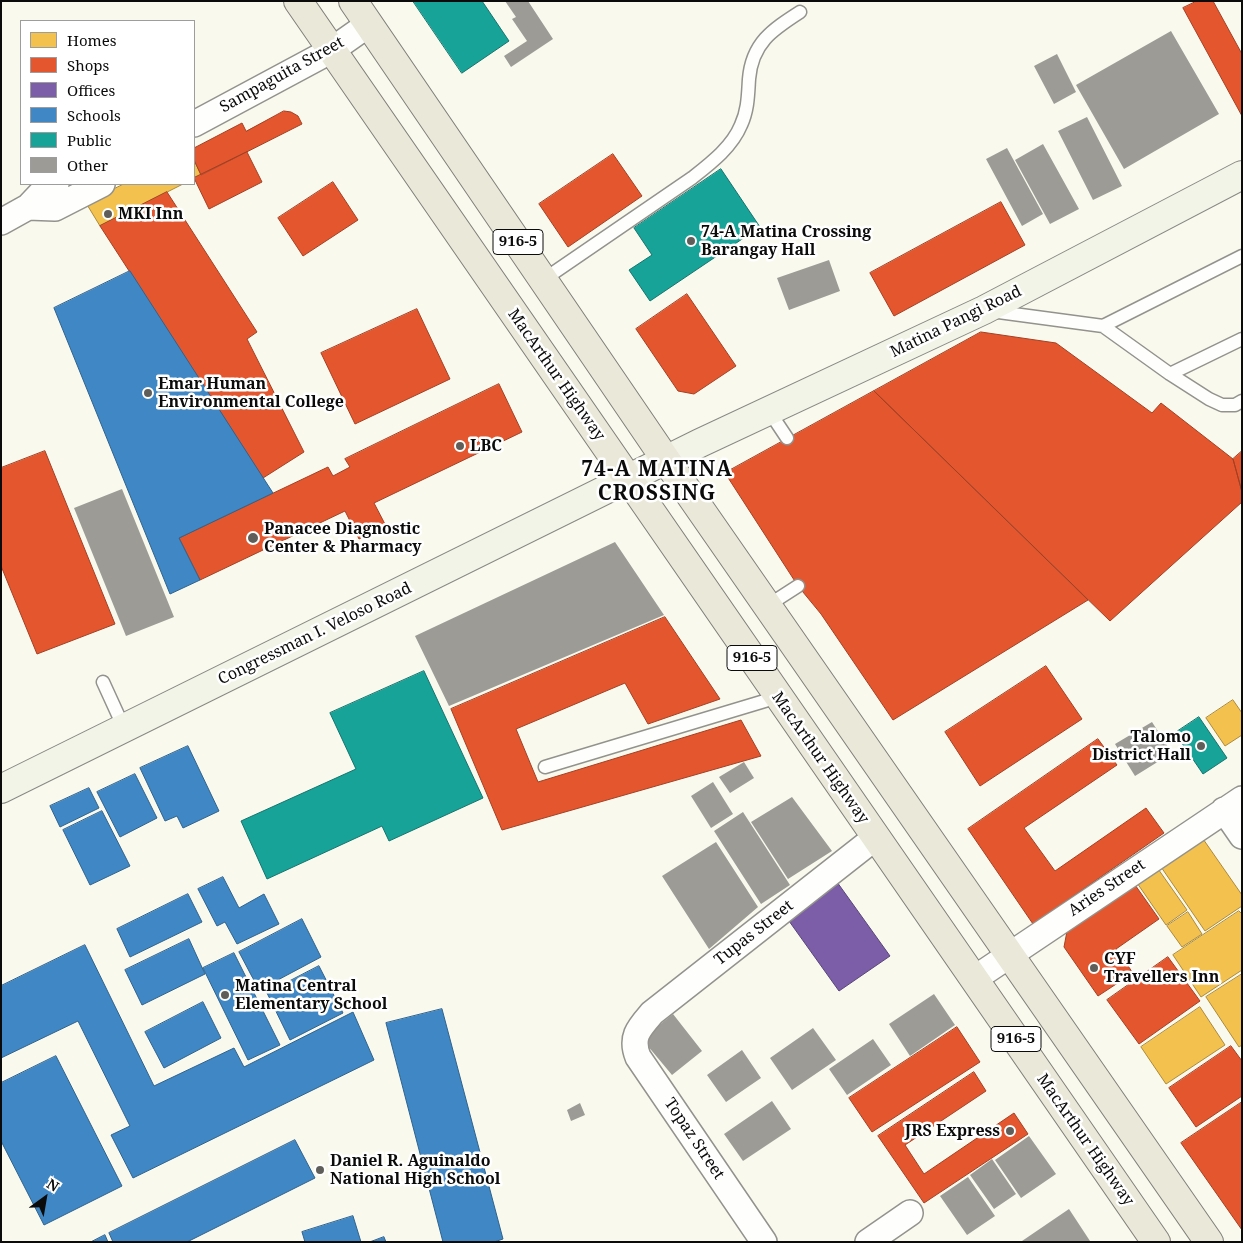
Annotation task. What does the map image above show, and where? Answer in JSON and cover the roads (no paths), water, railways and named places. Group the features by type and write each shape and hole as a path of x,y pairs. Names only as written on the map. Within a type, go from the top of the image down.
{"main road":[{"name":"MacArthur Highway","path":"298,1 1156,1242"},
{"name":"916-5","path":"353,1 666,460 1209,1242"},
{"name":"Matina Pangi Road","path":"666,460 984,310 1242,174"},
{"name":"Congressman I. Veloso Road","path":"1,789 666,460"}],"street":[{"name":"Sampaguita Street","path":"195,123 332,50 369,24"},
{"path":"1,222 28,207 45,189 54,185"},
{"path":"28,207 55,208 100,185"},
{"path":"1233,805 1242,836"},
{"name":"Aries Street","path":"974,979 1233,805"},
{"name":"Tupas Street","path":"637,1033 652,1013 876,837"},
{"name":"Topaz Street","path":"637,1033 634,1040 638,1057 764,1242"},
{"path":"868,1242 910,1214"}],"lane":[{"path":"543,280 692,178 715,160 730,143 741,125 748,101 752,60 758,46 772,30 800,12"},
{"path":"1103,326 1242,256"},
{"path":"984,310 1103,326 1170,374 1209,399 1222,405 1235,405 1242,401"},
{"path":"1170,374 1242,339"},
{"path":"769,411 788,438"},
{"path":"768,606 798,586"},
{"path":"103,682 124,728"},
{"path":"545,767 778,696"}],"place":[{"name":"MKI Inn","path":"108,214"},
{"name":"74-A Matina Crossing Barangay Hall","path":"691,241"},
{"name":"Emar Human Environmental College","path":"148,393"},
{"name":"LBC","path":"460,446"},
{"name":"Panacee Diagnostic Center & Pharmacy","path":"253,538"},
{"name":"Talomo District Hall","path":"1201,746"},
{"name":"CYF Travellers Inn","path":"1094,968"},
{"name":"Matina Central Elementary School","path":"225,995"},
{"name":"JRS Express","path":"1010,1131"},
{"name":"Daniel R. Aguinaldo National High School","path":"320,1170"}],"district":[{"name":"74-A MATINA CROSSING","path":"657,482"}]}
